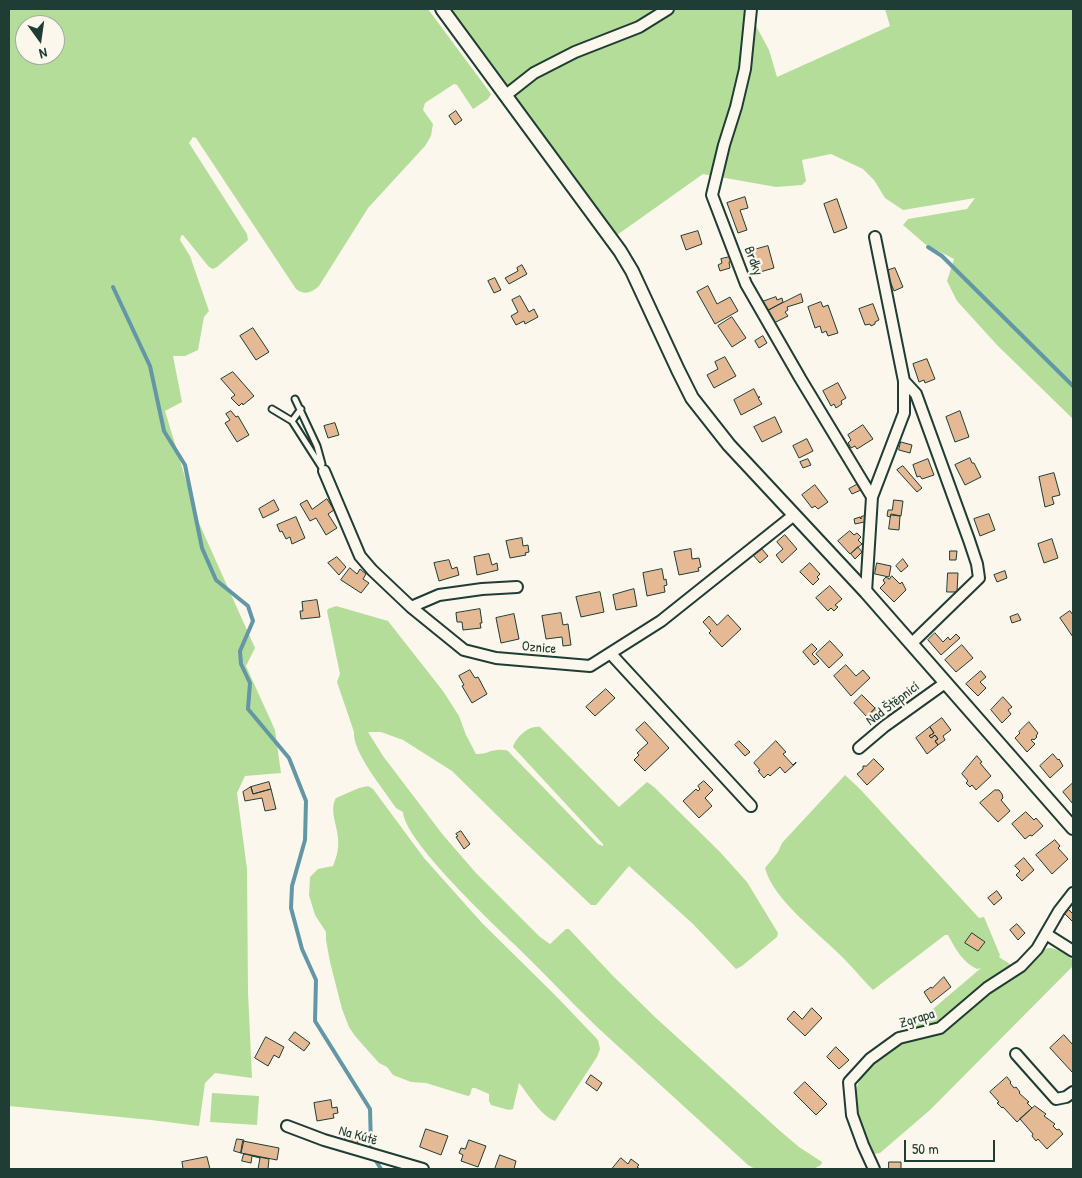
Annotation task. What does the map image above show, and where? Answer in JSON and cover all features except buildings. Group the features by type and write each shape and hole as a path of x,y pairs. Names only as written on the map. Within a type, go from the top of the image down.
{"street":[{"path":"442,9 620,251 632,271 692,398 729,445 866,592 1073,828"},
{"path":"506,95 534,73 575,52 639,27 668,9"},
{"name":"Brdky","path":"751,9 745,68 712,195 746,284 872,497"},
{"path":"866,592 872,497 904,413 904,381 875,237"},
{"path":"904,381 916,394 969,540 977,564 979,578 910,644"},
{"name":"Oznice","path":"324,471 360,556 372,570 411,607 464,650 496,658 590,666 661,620 794,515"},
{"path":"411,607 439,595 482,589 517,587"},
{"path":"611,654 751,806"},
{"name":"Nad Štěpnicí","path":"859,748 885,726 945,683"},
{"name":"Zgrapa","path":"874,1169 852,1115 849,1082 870,1059 899,1038 940,1028 987,988 1021,966 1037,949 1059,911 1073,893"},
{"path":"1046,934 1073,951"},
{"path":"1016,1054 1056,1099 1059,1100 1070,1095"},
{"name":"Na Kútě","path":"287,1126 324,1140 423,1169"}],"lane":[{"path":"295,399 317,446 324,471"},
{"path":"272,409 292,421 324,471"},
{"path":"292,421 301,409"}],"green space":[{"path":"9,9 428,9 491,94 488,99 473,109 457,85 454,84 425,103 423,110 433,124 431,136 425,146 368,208 319,286 314,290 305,293 296,289 196,138 193,137 189,143 247,234 248,240 213,269 209,267 183,235 181,236 180,240 190,256 209,311 204,317 198,350 185,356 173,356 182,402 165,411 199,523 255,648 246,666 275,730 281,773 245,776 237,793 247,869 248,992 252,1078 215,1073 205,1083 199,1126 9,1106"},
{"path":"451,9 747,9 769,50 777,77 890,26 885,9 1073,9 1073,419 997,345 957,301 947,281 954,259 925,244 903,225 908,219 967,209 975,198 903,210 885,198 874,180 863,169 831,154 802,160 806,181 802,185 776,187 703,174 617,235"},
{"path":"336,606 388,621 443,691 459,716 476,754 494,750 508,751 598,844 603,846 513,747 520,736 527,730 540,727 619,807 647,782 720,852 747,882 778,933 777,937 736,969 693,924 629,866 596,905 591,905 452,771 403,740 381,732 368,732 383,756 443,835 476,873 540,937 550,944 566,929 569,929 656,1018 779,1130 799,1147 822,1162 821,1165 813,1169 755,1169 748,1165 597,1027 469,900 432,860 407,825 403,812 396,808 358,750 337,682 340,674 327,611"},
{"path":"845,775 979,918 984,917 1000,955 999,957 1022,972 1045,949 1056,949 1073,960 1073,966 930,1110 880,1153 874,1154 862,1129 855,1106 858,1084 864,1073 873,1060 981,968 977,969 968,963 948,935 945,935 873,990 843,958 796,914 777,891 765,868 778,852 782,843"},
{"path":"368,786 373,789 424,858 482,923 598,1040 600,1049 597,1057 555,1121 540,1110 519,1083 513,1109 509,1110 491,1105 489,1094 475,1088 472,1088 468,1096 426,1083 411,1082 393,1075 387,1067 379,1063 349,1027 342,1009 330,962 326,932 315,915 309,895 310,877 318,869 333,866 336,859 338,842 333,807 336,798"},
{"path":"212,1093 259,1096 257,1125 210,1122"}],"waterway":[{"path":"928,247 942,256 1073,386"},
{"path":"113,287 150,366 164,431 185,465 202,548 216,580 248,606 253,621 240,651 241,664 250,683 248,709 289,758 306,801 305,840 292,886 291,908 302,949 316,980 315,1021 370,1109 371,1146"},
{"path":"376,1161 381,1169"}]}
